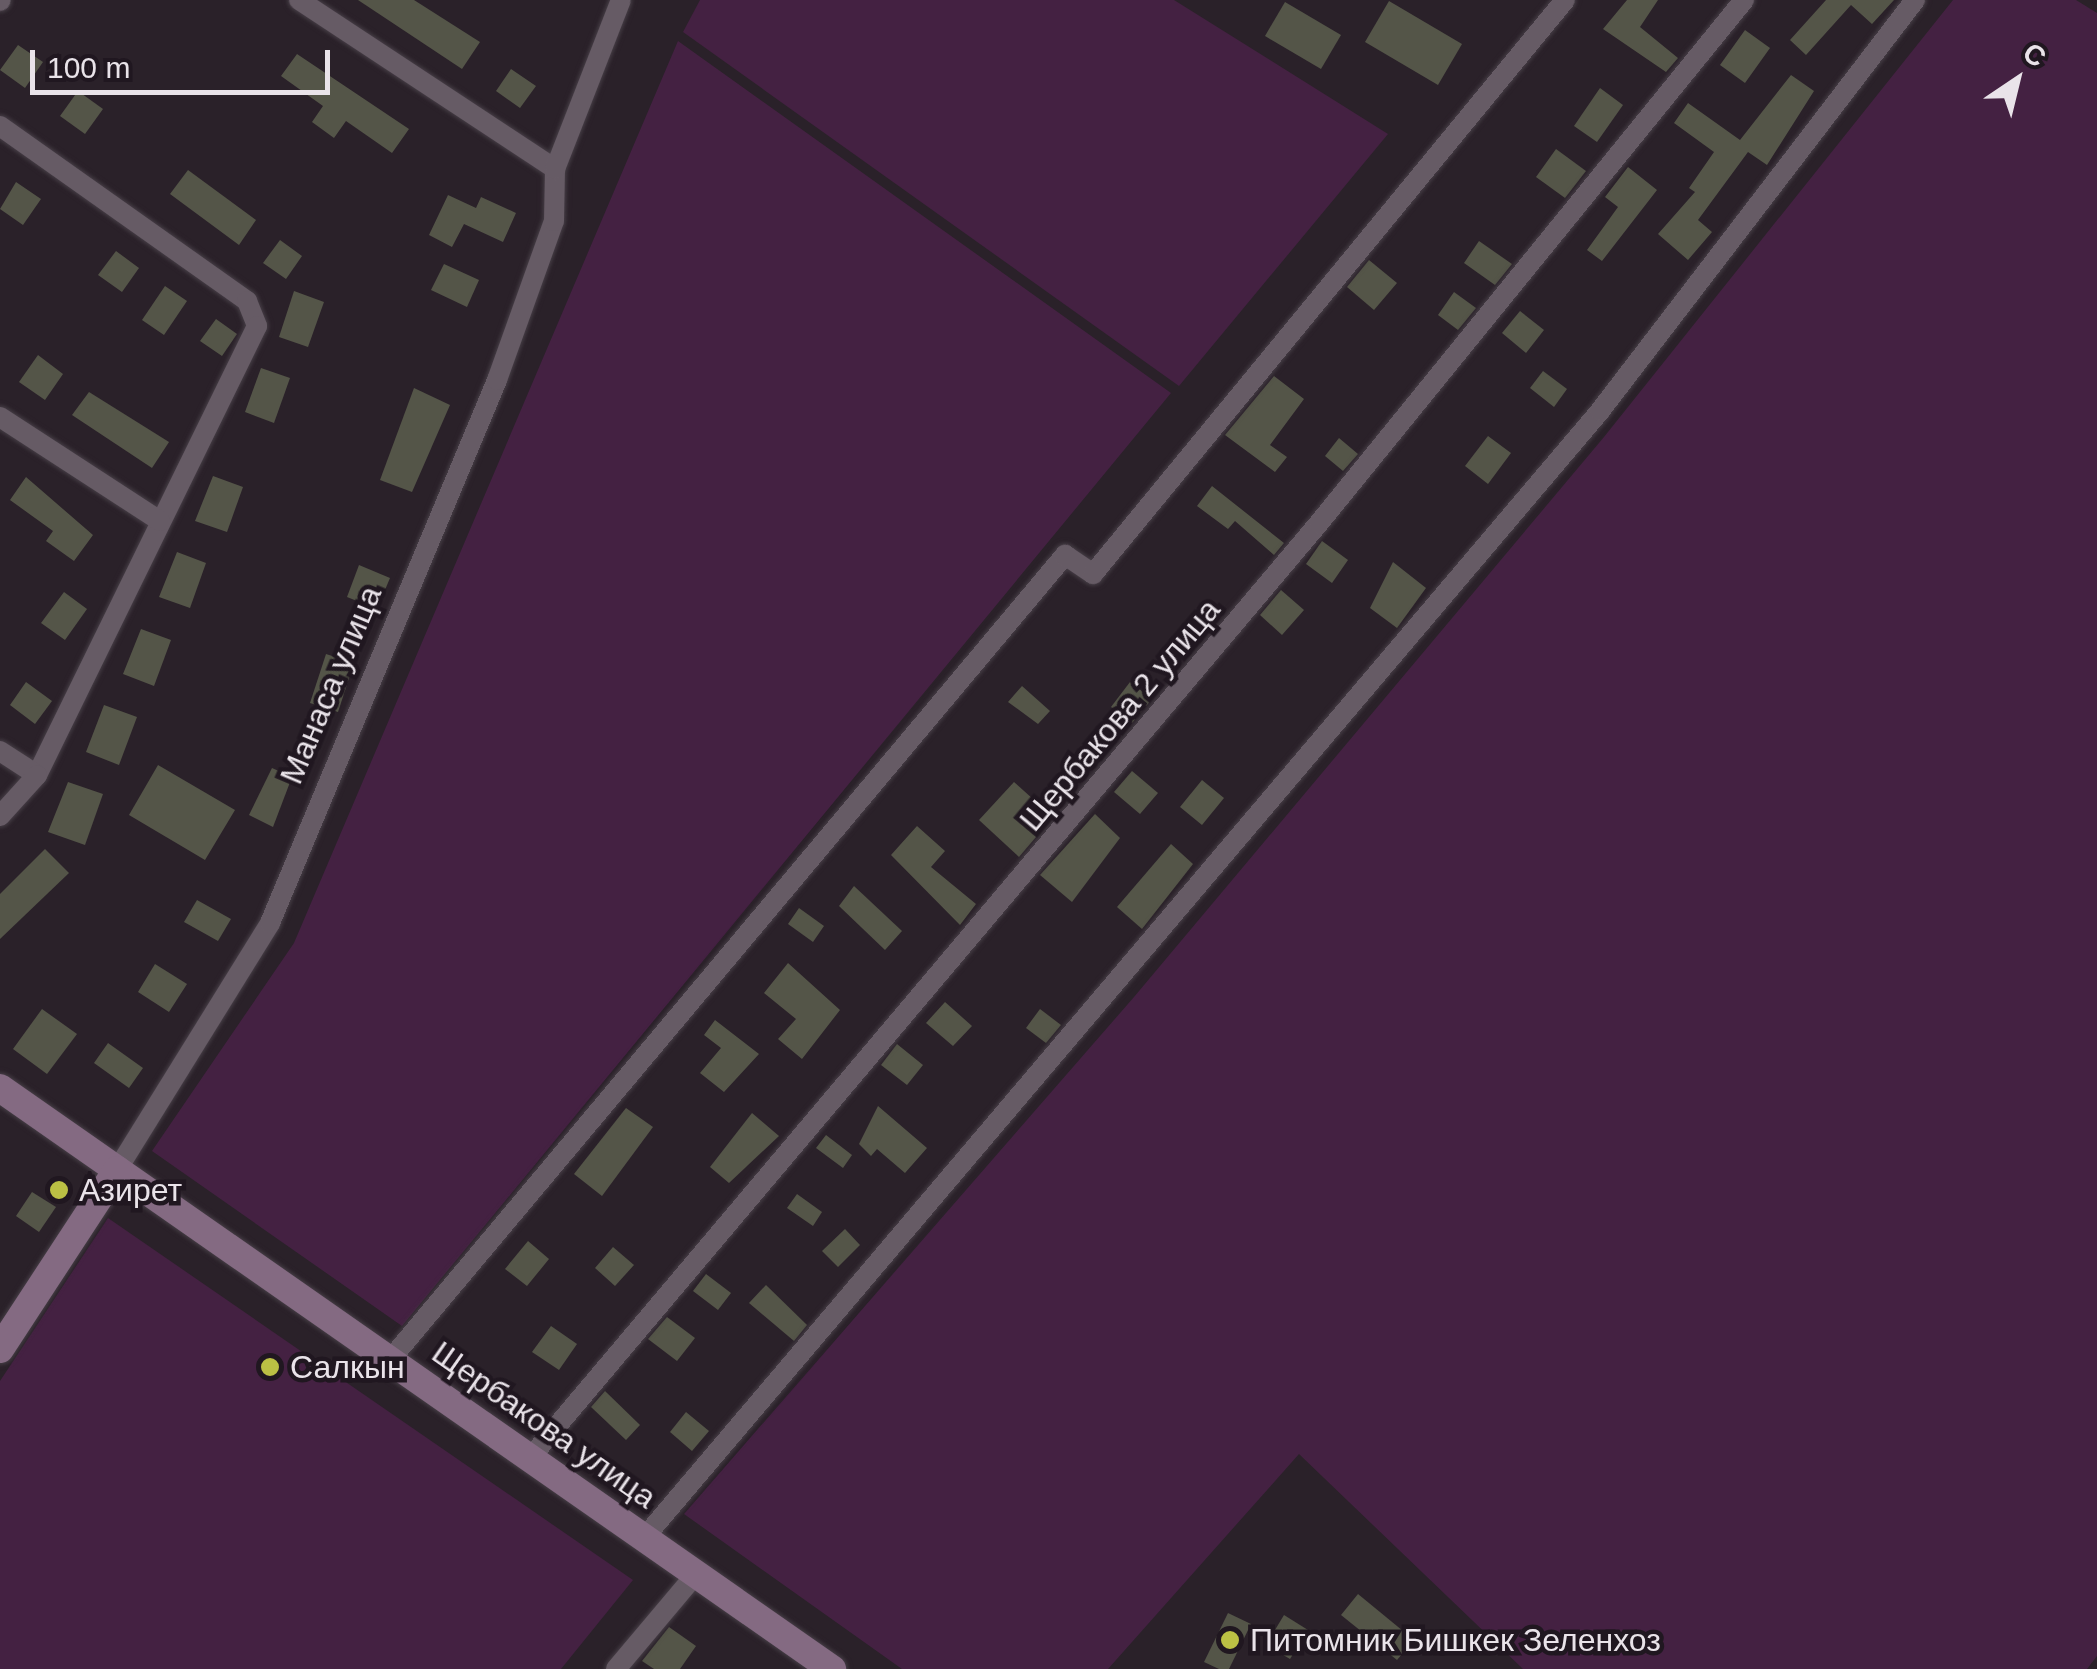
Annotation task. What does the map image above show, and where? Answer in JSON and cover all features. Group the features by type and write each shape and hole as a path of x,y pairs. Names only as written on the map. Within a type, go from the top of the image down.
{"street":[{"path":"299,0 555,170"},
{"name":"Манаса улица","path":"0,1349 270,924 496,380 554,221 555,170 621,0"},
{"path":"390,1360 1065,555 1093,574 1565,0"},
{"name":"Щербакова 2 улица","path":"530,1458 1319,523 1744,0"},
{"path":"644,1538 1600,411 1915,0"},
{"path":"0,126 253,308 256,337 160,521 37,775 0,816"},
{"path":"0,417 160,521"},
{"path":"0,751 37,775"},
{"name":"Щербакова улица","path":"0,1088 832,1669"},
{"path":"616,1669 696,1574"}],"shaded area":[{"path":"700,0 1174,0 1388,134 1179,386 683,32"},
{"path":"1953,0 2076,0 2097,13 2097,1656 2087,1669 1523,1669 1299,1454 1108,1669 902,1669 684,1514 1134,997 1604,437"},
{"path":"678,41 1171,393 402,1326 152,1151 294,943"},
{"path":"108,1218 633,1580 561,1669 0,1669 0,1381"}],"building":[{"path":"358,0 414,0 480,42 462,69"},
{"path":"1627,0 1658,0 1640,27 1678,58 1666,72 1603,29"},
{"path":"1826,0 1894,0 1872,24 1851,5 1806,55 1790,40"},
{"path":"1389,1 1462,44 1438,85 1365,42"},
{"path":"1285,2 1341,35 1321,69 1265,36"},
{"path":"1745,30 1770,48 1745,83 1720,65"},
{"path":"18,45 43,62 25,88 0,70"},
{"path":"297,54 409,129 392,153 346,121 334,138 312,122 323,106 281,76"},
{"path":"511,69 536,86 520,108 496,91"},
{"path":"1791,75 1814,91 1767,165 1748,152 1698,220 1712,232 1688,260 1658,234 1695,192 1689,188 1714,152 1674,123 1688,103 1740,140"},
{"path":"1600,88 1623,105 1597,142 1574,126"},
{"path":"78,91 103,109 85,134 60,116"},
{"path":"1556,149 1586,171 1565,198 1536,177"},
{"path":"1628,167 1657,190 1602,261 1587,250 1618,207 1605,197"},
{"path":"188,170 256,220 239,245 170,194"},
{"path":"16,182 41,199 23,225 0,209"},
{"path":"448,195 476,208 481,197 516,213 503,242 464,224 452,247 429,235"},
{"path":"280,240 302,256 286,279 263,263"},
{"path":"1479,241 1512,264 1495,285 1464,263"},
{"path":"116,251 139,268 122,292 98,275"},
{"path":"1369,260 1397,283 1374,310 1347,287"},
{"path":"444,264 479,280 467,307 431,290"},
{"path":"165,286 187,301 164,335 142,320"},
{"path":"294,291 324,302 308,347 279,337"},
{"path":"1454,292 1476,308 1458,330 1438,315"},
{"path":"1520,311 1544,330 1526,353 1502,333"},
{"path":"216,319 237,334 222,356 200,341"},
{"path":"38,355 63,374 45,400 19,382"},
{"path":"261,368 290,378 274,423 245,412"},
{"path":"1543,371 1567,389 1554,407 1530,388"},
{"path":"1274,376 1304,399 1270,445 1287,457 1275,472 1225,435"},
{"path":"414,388 450,405 412,492 380,480"},
{"path":"89,392 169,442 152,468 72,415"},
{"path":"1488,436 1511,453 1488,484 1465,466"},
{"path":"1339,438 1358,454 1343,471 1325,456"},
{"path":"213,476 243,487 227,532 195,521"},
{"path":"26,477 93,535 74,561 46,541 53,531 10,500"},
{"path":"1212,486 1284,543 1274,555 1235,521 1228,529 1197,506"},
{"path":"1322,541 1348,560 1332,583 1306,564"},
{"path":"177,552 206,563 190,608 159,597"},
{"path":"1393,562 1426,588 1397,628 1370,608"},
{"path":"359,565 390,578 377,609 347,597"},
{"path":"1281,590 1304,610 1282,635 1260,615"},
{"path":"64,592 87,609 65,640 41,623"},
{"path":"141,629 171,640 154,686 123,674"},
{"path":"326,654 354,663 338,712 310,703"},
{"path":"26,682 52,701 35,724 10,705"},
{"path":"1130,682 1152,699 1132,723 1111,707"},
{"path":"1022,686 1050,711 1038,724 1008,702"},
{"path":"104,705 137,717 119,765 86,752"},
{"path":"158,765 235,810 205,860 129,815"},
{"path":"272,768 292,777 273,827 249,815"},
{"path":"1132,771 1158,793 1140,814 1114,792"},
{"path":"1202,780 1224,798 1202,825 1180,807"},
{"path":"68,782 103,794 85,845 48,832"},
{"path":"1014,782 1053,817 1019,857 979,820"},
{"path":"1095,814 1120,838 1072,902 1040,875"},
{"path":"917,826 945,851 931,867 976,904 960,925 891,855"},
{"path":"1171,844 1193,864 1142,929 1117,907"},
{"path":"45,849 69,873 0,939 0,894"},
{"path":"854,886 902,931 885,950 839,906"},
{"path":"197,900 231,919 218,941 184,922"},
{"path":"799,908 824,926 813,942 788,924"},
{"path":"788,963 840,1010 802,1059 778,1039 796,1019 764,993"},
{"path":"155,964 187,984 169,1012 138,992"},
{"path":"945,1002 972,1026 953,1046 926,1023"},
{"path":"42,1009 77,1034 47,1074 13,1049"},
{"path":"1040,1009 1061,1025 1046,1043 1026,1028"},
{"path":"715,1020 759,1054 724,1092 700,1073 721,1048 704,1035"},
{"path":"108,1043 143,1068 129,1088 94,1063"},
{"path":"897,1044 923,1065 907,1085 881,1065"},
{"path":"878,1106 927,1148 905,1173 877,1149 871,1156 859,1144"},
{"path":"626,1108 653,1127 602,1196 574,1174"},
{"path":"752,1113 779,1136 729,1183 710,1167"},
{"path":"826,1135 852,1155 843,1168 816,1148"},
{"path":"32,1192 56,1207 39,1232 16,1216"},
{"path":"797,1194 822,1212 813,1226 787,1208"},
{"path":"845,1229 860,1245 838,1267 822,1251"},
{"path":"528,1241 549,1259 527,1286 505,1269"},
{"path":"613,1247 634,1265 615,1286 595,1268"},
{"path":"706,1274 731,1293 718,1310 693,1291"},
{"path":"766,1285 807,1325 794,1341 749,1303"},
{"path":"667,1317 695,1338 677,1361 648,1339"},
{"path":"551,1326 577,1344 559,1370 532,1352"},
{"path":"605,1391 640,1425 626,1440 591,1407"},
{"path":"686,1412 709,1431 692,1451 670,1432"},
{"path":"1358,1594 1414,1640 1397,1660 1341,1615"},
{"path":"1228,1613 1251,1624 1229,1669 1219,1669 1204,1662"},
{"path":"1284,1615 1308,1630 1290,1659 1266,1645"},
{"path":"669,1627 696,1646 680,1669 654,1669 642,1661"}],"place":[{"name":"Азирет","path":"59,1190"},
{"name":"Салкын","path":"270,1367"},
{"name":"Питомник Бишкек Зеленхоз","path":"1230,1640"}]}
